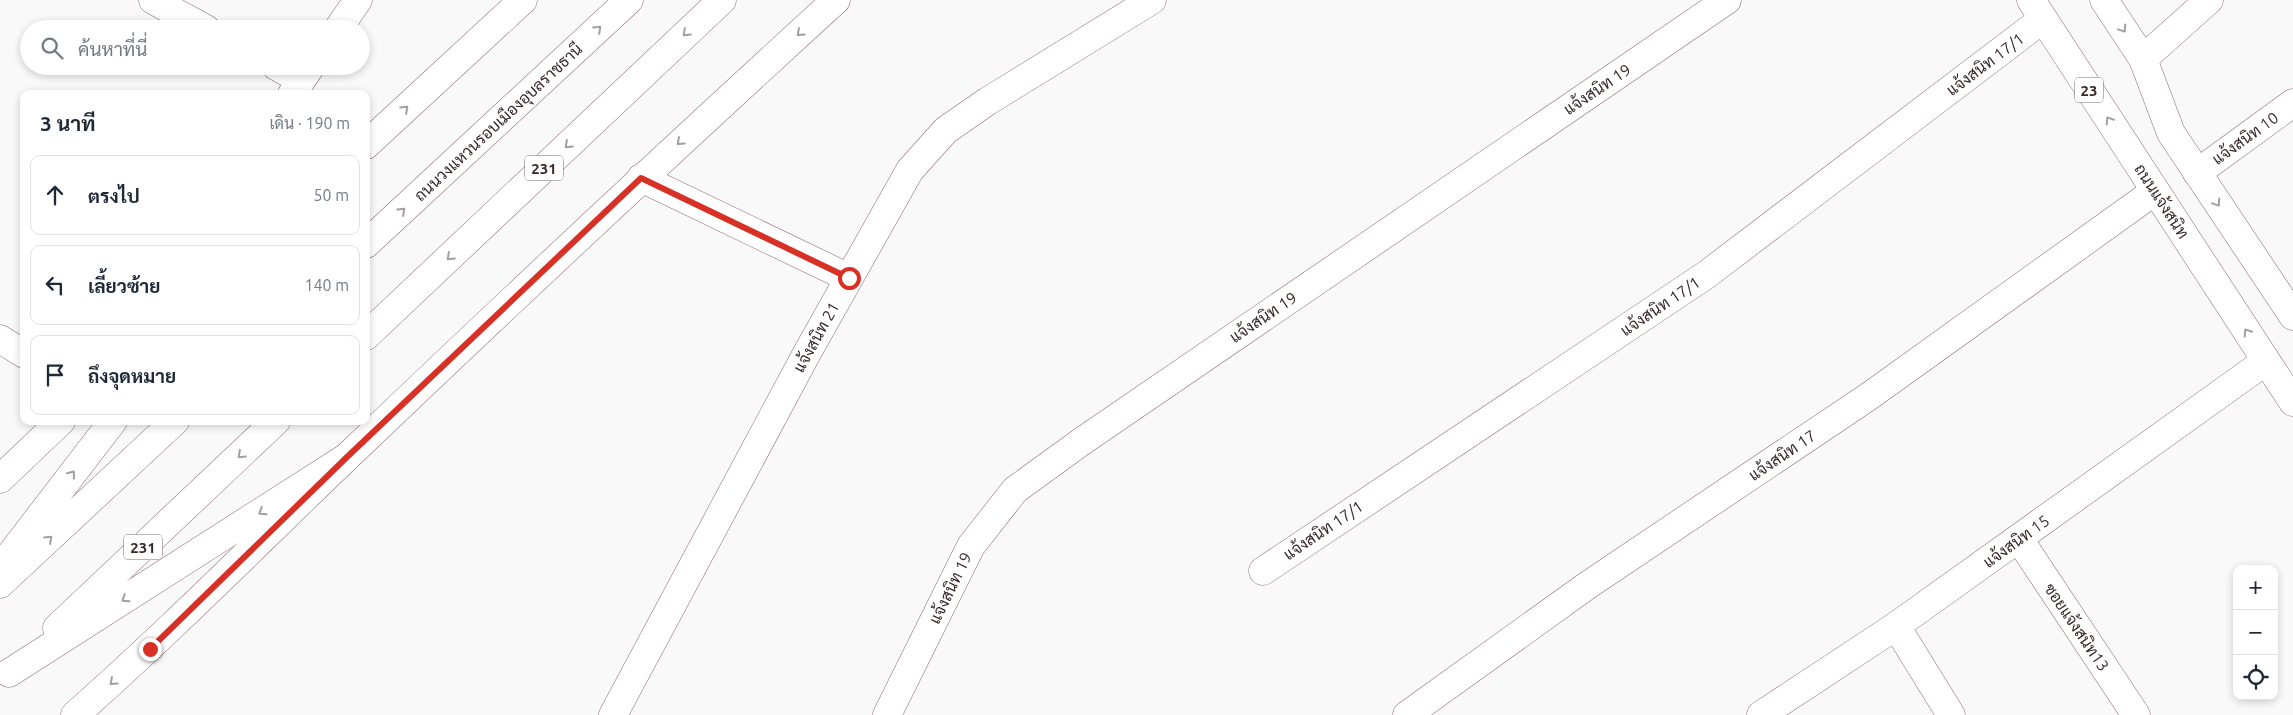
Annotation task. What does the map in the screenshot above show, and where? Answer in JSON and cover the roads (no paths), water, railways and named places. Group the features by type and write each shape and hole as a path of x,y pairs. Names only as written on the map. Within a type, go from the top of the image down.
{"main road":[{"path":"153,0 190,20"},
{"path":"344,20 358,0"},
{"path":"370,141 523,0"},
{"name":"ถนนวงแหวนรอบเมืองอุบลราชธานี","path":"370,240 629,0"},
{"name":"231","path":"370,332 722,0"},
{"path":"76,715 150,649 347,457 641,178 836,0"},
{"name":"แจ้งสนิท 21","path":"613,715 807,353 910,170 946,130 988,101 1152,0"},
{"name":"แจ้งสนิท 19","path":"887,715 971,546 1015,490 1081,442 1727,0"},
{"path":"2104,0 2143,59 2171,133 2293,316"},
{"path":"2143,59 2209,0"},
{"name":"ถนนแจ้งสนิท","path":"2037,10 2293,402"},
{"name":"แจ้งสนิท 17/1","path":"1263,571 1706,275 2037,10"},
{"name":"แจ้งสนิท 10","path":"2197,173 2293,103"},
{"path":"641,178 849,278"},
{"name":"แจ้งสนิท 17","path":"1407,715 1588,585 1868,397 2155,191"},
{"path":"0,339 20,352"},
{"name":"แจ้งสนิท 15","path":"1761,715 1896,626 2266,361"},
{"path":"0,479 57,425"},
{"path":"0,568 110,425"},
{"path":"0,584 172,425"},
{"name":"231","path":"5,678 272,425"},
{"path":"5,678 347,457"},
{"name":"ซอยแจ้งสนิท13","path":"2019,539 2136,715"},
{"path":"1896,626 1951,715"}]}
